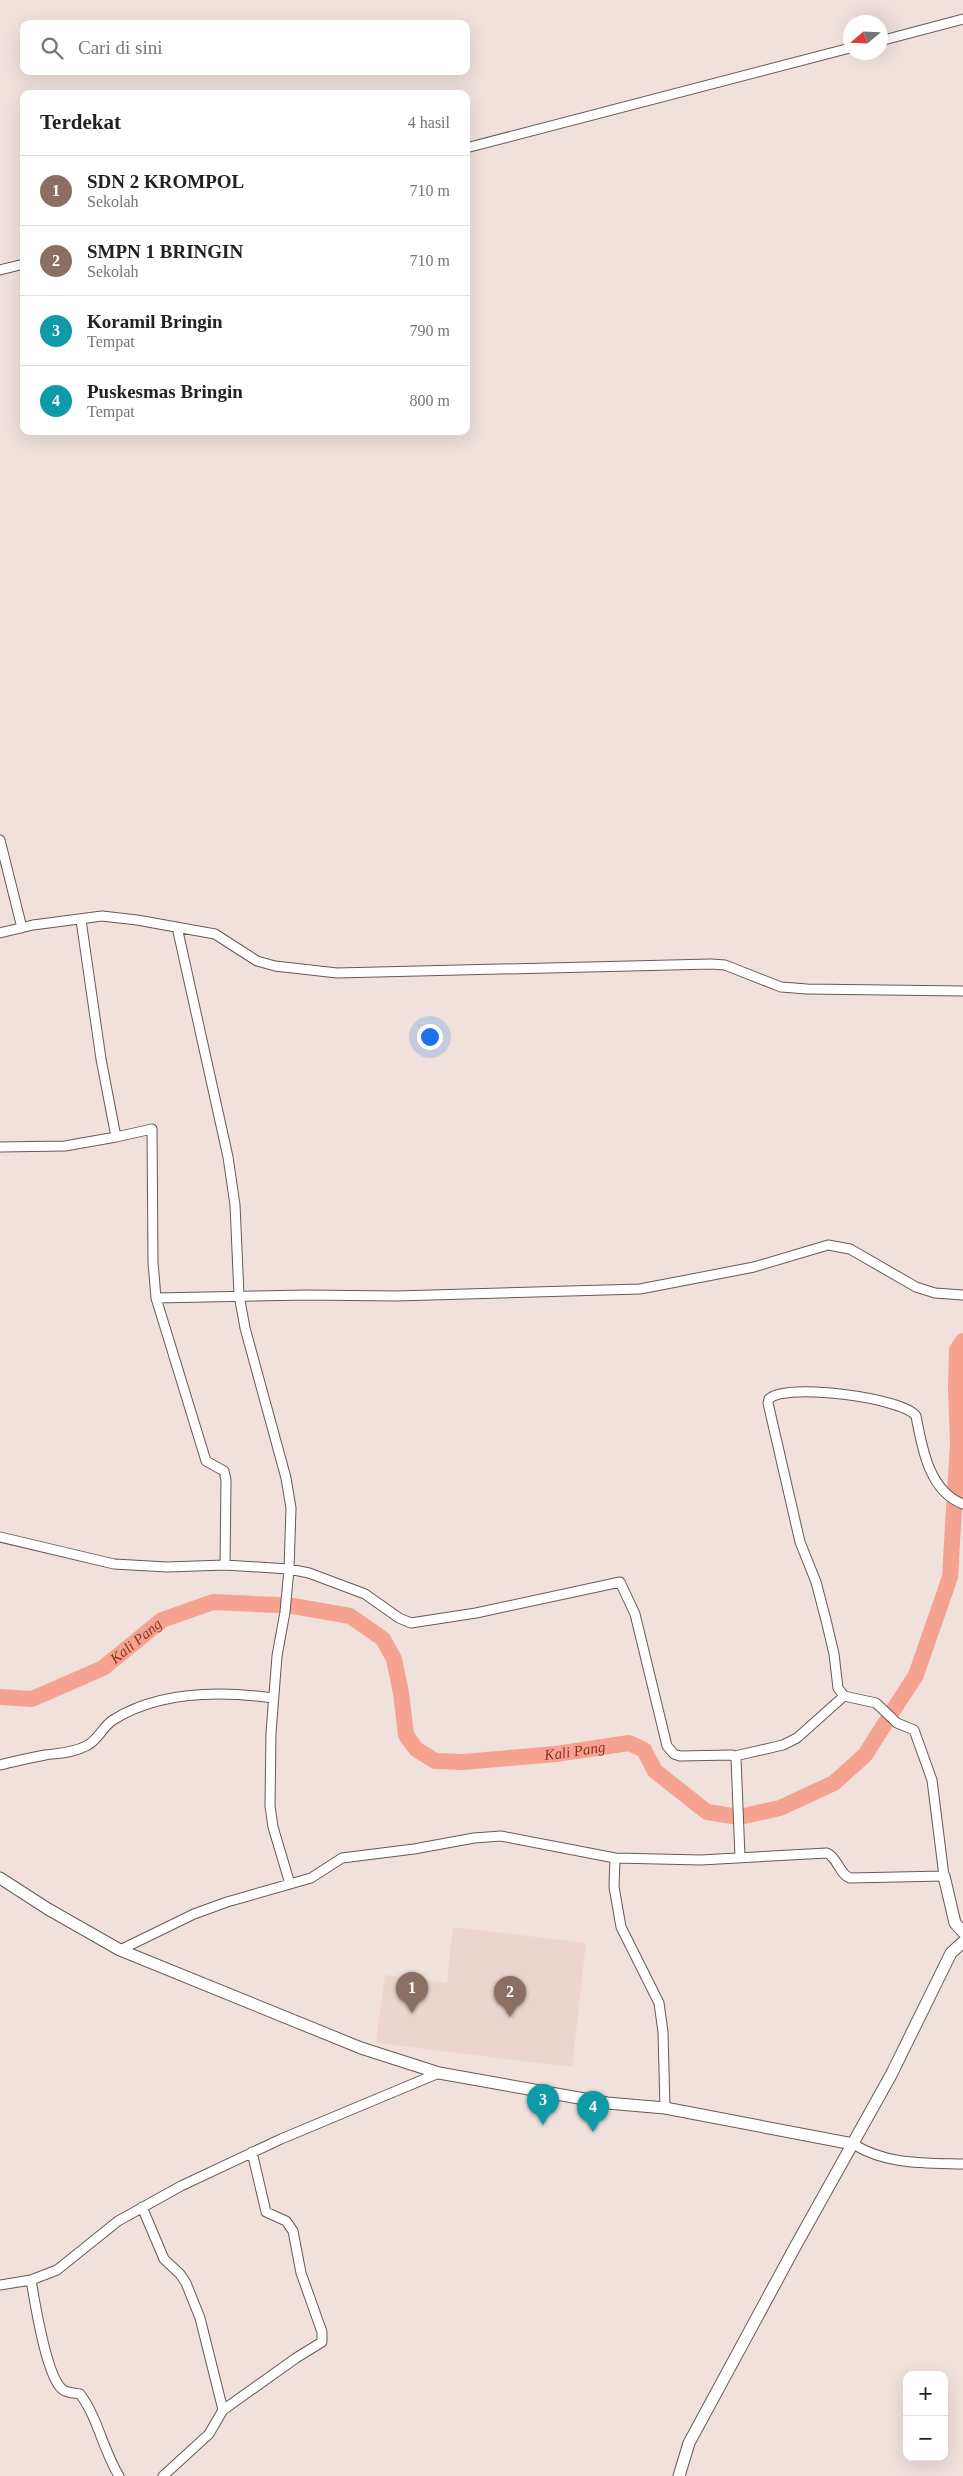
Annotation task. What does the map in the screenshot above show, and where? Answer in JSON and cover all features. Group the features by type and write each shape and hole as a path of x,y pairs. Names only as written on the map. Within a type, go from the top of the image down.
{"street":[{"path":"888,39 963,19"},
{"path":"470,147 843,50"},
{"path":"0,270 20,265"},
{"path":"0,840 22,928"},
{"path":"0,933 102,916 138,920 215,934 258,961 275,966 337,973 711,964 725,966 781,987 963,991"},
{"path":"81,920 101,1059 116,1137"},
{"path":"177,927 228,1157 236,1205 239,1295 250,1346 286,1478 291,1508 289,1569 273,1698 270,1806 272,1827 290,1884"},
{"path":"0,1147 65,1146 152,1130 156,1298 206,1461 224,1471 226,1480 225,1565"},
{"path":"156,1298 239,1295 396,1296 640,1289 754,1267 828,1245 850,1249 916,1287 935,1293 963,1295"},
{"path":"963,1504 953,1500 942,1489 927,1463 916,1416 911,1410 890,1402 818,1391 781,1393 769,1398 768,1403 800,1542 816,1582 834,1654 838,1688 844,1696 876,1703 897,1723 914,1730 932,1780 944,1876 955,1923 963,1932"},
{"path":"0,1537 114,1564 167,1567 225,1565 289,1569 333,1580 365,1594 399,1618 412,1624 476,1613 620,1582 635,1614 667,1746 674,1754 680,1756 712,1754 735,1756 783,1745 797,1738 844,1696"},
{"path":"0,1765 68,1753 87,1746 96,1739 112,1720 169,1699 217,1693 273,1698"},
{"path":"735,1756 738,1775 740,1857"},
{"path":"120,1950 194,1914 311,1878 342,1858 414,1849 474,1838 500,1836 516,1838 615,1858 701,1860 827,1853 833,1857 844,1874 850,1878 944,1876"},
{"path":"615,1858 614,1887 621,1927 659,2003 663,2032 665,2108"},
{"path":"0,1878 48,1909 120,1950 361,2048 440,2073 607,2103 665,2108 853,2144 867,2153 897,2161 963,2164"},
{"path":"679,2476 689,2443 891,2075 951,1953 963,1942"},
{"path":"0,2285 31,2280 57,2270 118,2221 142,2207 252,2152 440,2073"},
{"path":"163,2476 209,2434 223,2410 319,2344 323,2337 301,2273 293,2231 286,2221 266,2212 252,2152"},
{"path":"142,2207 164,2259 180,2274 186,2283 200,2318 223,2410"},
{"path":"31,2280 38,2323 58,2384 66,2392 80,2394 86,2402 104,2449 119,2476"}],"shaded area":[{"path":"453,1927 586,1943 572,2067 376,2043 385,1975 447,1983"}],"waterway":[{"name":"Kali Pang","path":"894,1709 916,1675 950,1577 958,1443 957,1350 963,1341"},
{"name":"Kali Pang","path":"0,1697 32,1699 103,1668 162,1620 213,1602 278,1605"},
{"name":"Kali Pang","path":"293,1606 350,1616 383,1639 394,1659 401,1693 406,1735 416,1749 435,1761 463,1762 556,1754 629,1743 644,1750 655,1771 707,1812 739,1817 780,1808 834,1783 865,1755 886,1722"}],"place":[{"name":"SDN 2 KROMPOL","path":"412,2013"},
{"name":"SMPN 1 BRINGIN","path":"510,2017"},
{"name":"Koramil Bringin","path":"543,2125"},
{"name":"Puskesmas Bringin","path":"593,2132"}]}
